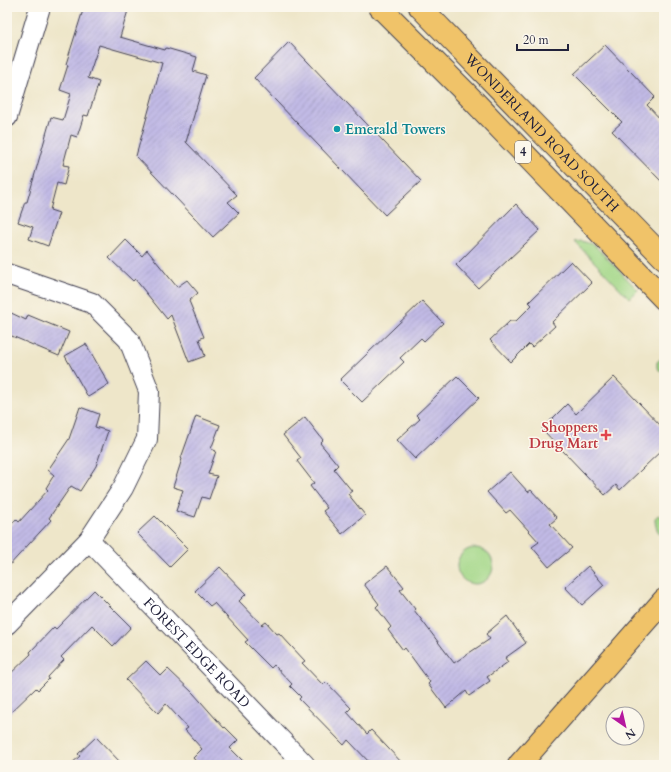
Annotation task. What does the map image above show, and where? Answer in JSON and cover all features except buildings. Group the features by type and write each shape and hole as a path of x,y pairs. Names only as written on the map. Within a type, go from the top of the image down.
{"main road":[{"name":"WONDERLAND ROAD SOUTH","path":"380,7 466,92 664,299"},
{"name":"WONDERLAND ROAD SOUTH","path":"420,7 664,258"},
{"path":"520,765 664,600"}],"street":[{"path":"7,118 12,82 40,7"},
{"path":"7,274 92,303 129,340 149,391 147,439 123,488 89,540 7,624"},
{"name":"FOREST EDGE ROAD","path":"89,540 305,765"}],"green space":[{"path":"582,241 594,245 638,290 629,298 575,242"},
{"path":"664,356 664,368 661,371 657,368 657,362"},
{"path":"658,515 664,519 664,537 658,531 656,526 655,518"},
{"path":"479,548 488,553 492,559 492,573 488,579 479,584 471,584 462,579 458,573 457,562 462,553 468,549"}],"place":[{"name":"Emerald Towers","path":"337,129"},
{"name":"Shoppers Drug Mart","path":"606,435"}]}
